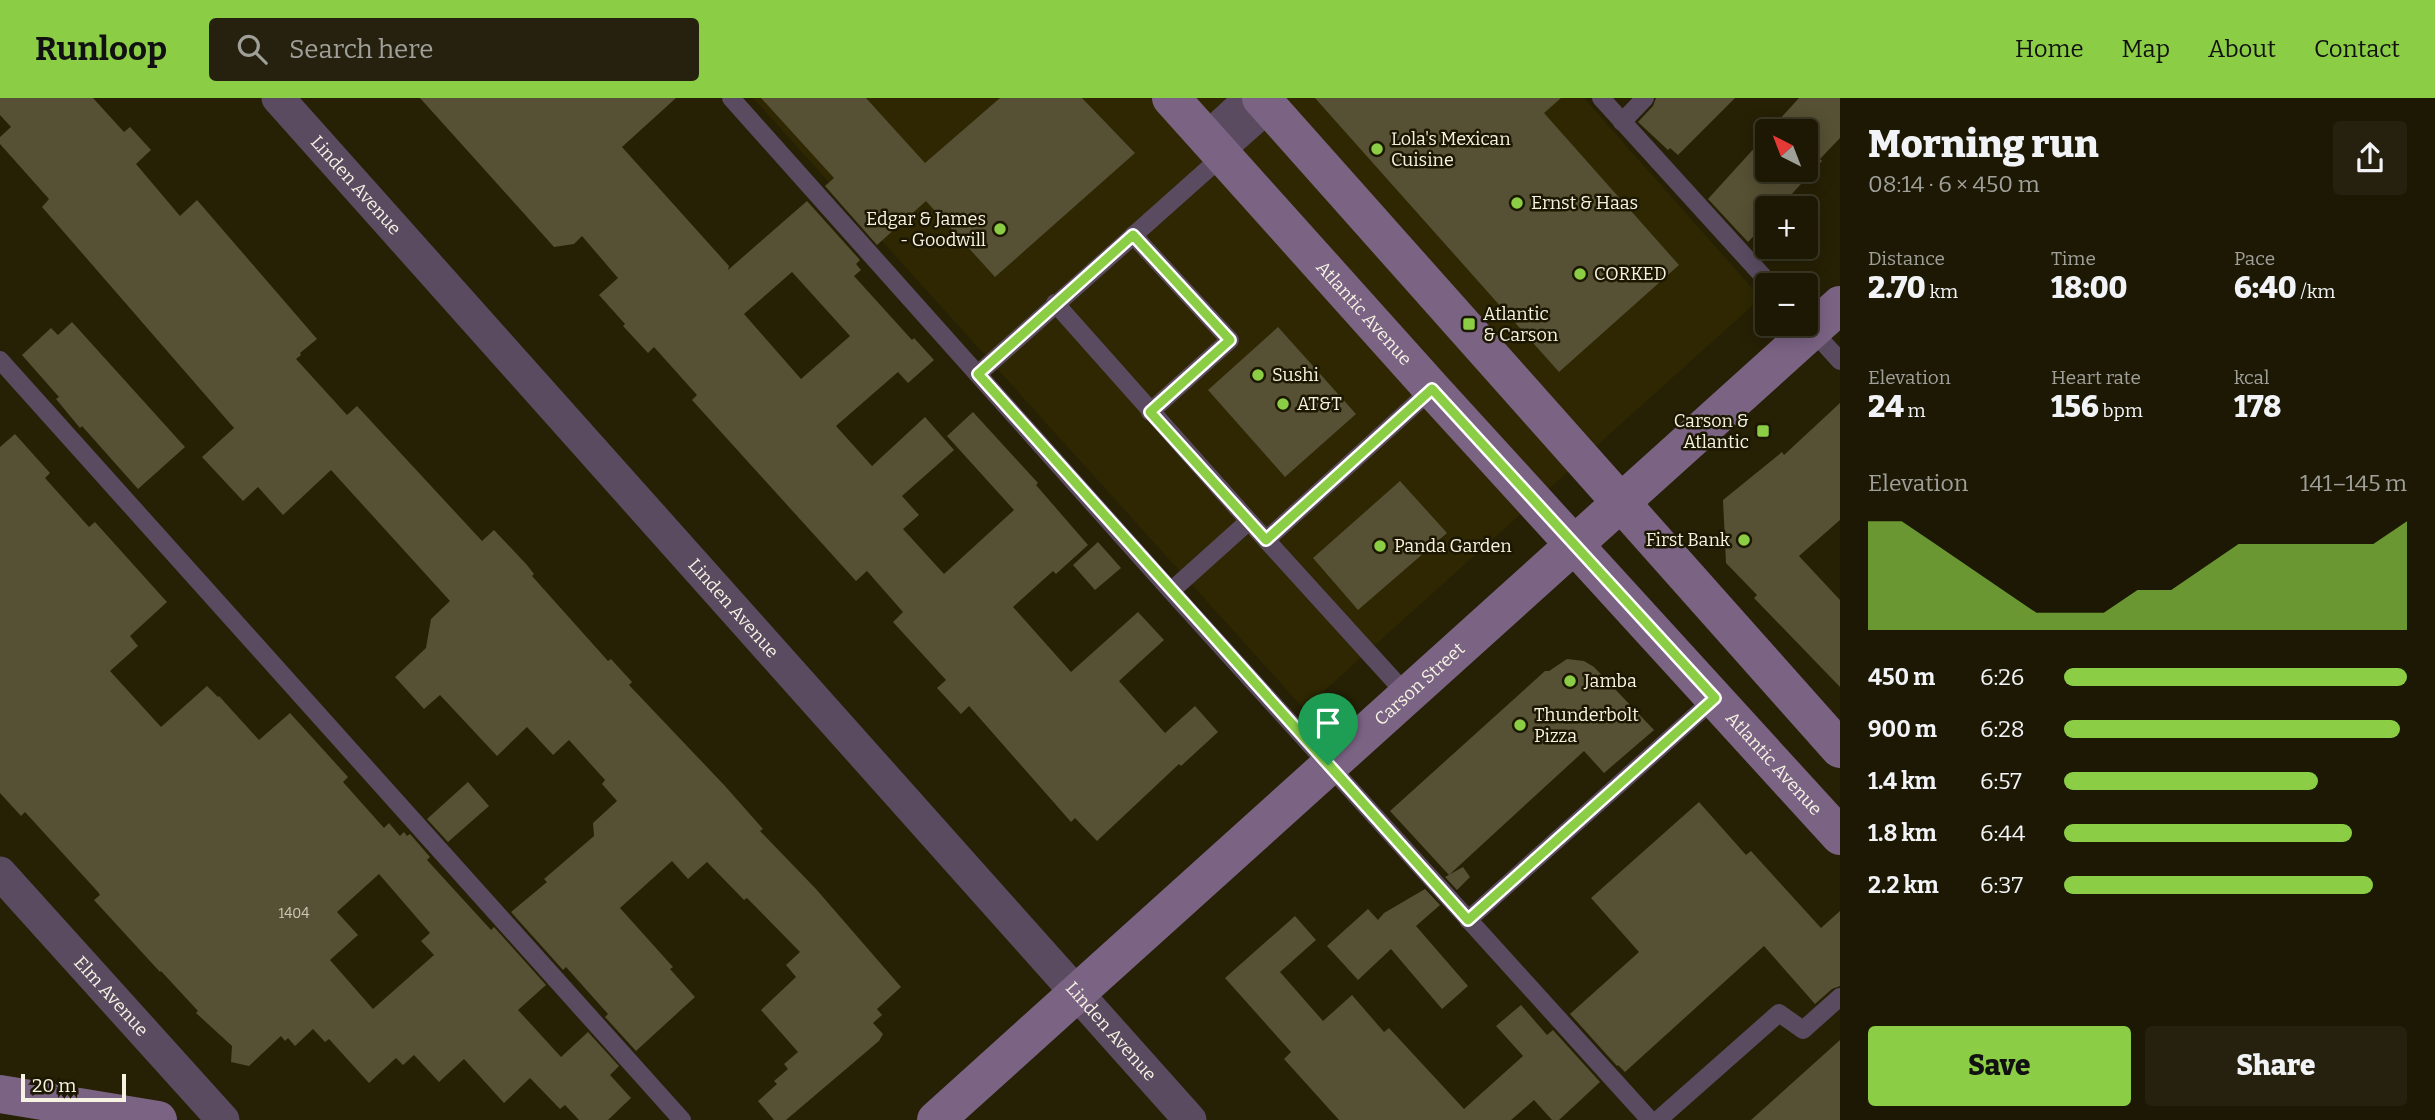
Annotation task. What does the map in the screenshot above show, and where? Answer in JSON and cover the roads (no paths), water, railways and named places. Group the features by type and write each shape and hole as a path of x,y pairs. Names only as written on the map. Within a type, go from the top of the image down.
{"main road":[{"name":"Atlantic Avenue","path":"1171,98 1840,836"},
{"path":"1262,102 1840,749"},
{"name":"Carson Street","path":"1818,321 1840,306"},
{"name":"Carson Street","path":"936,1120 1620,503 1799,336"},
{"path":"0,1094 158,1120"}],"street":[{"name":"Linden Avenue","path":"278,98 1190,1120"},
{"path":"1215,147 1262,102"},
{"name":"Elm Avenue","path":"0,873 223,1120"}],"lane":[{"path":"732,98 1171,591 1650,1120"},
{"path":"1601,98 1760,273"},
{"path":"1622,122 1645,98"},
{"path":"978,374 1133,235 1215,147"},
{"path":"1133,235 1230,340 1150,412"},
{"path":"1055,303 1150,412 1408,695"},
{"path":"1817,336 1840,362"},
{"path":"0,360 682,1120"},
{"path":"1266,540 1432,389"},
{"path":"1171,591 1249,521"},
{"path":"1468,920 1715,698"},
{"path":"1658,1120 1779,1013 1803,1030 1840,997"}],"place":[{"name":"Lola's Mexican Cuisine","path":"1377,149"},
{"name":"Ernst & Haas","path":"1517,203"},
{"name":"Edgar & James - Goodwill","path":"1000,229"},
{"name":"CORKED","path":"1580,274"},
{"name":"Atlantic & Carson","path":"1469,324"},
{"name":"Sushi","path":"1258,375"},
{"name":"AT&T","path":"1283,404"},
{"name":"Carson & Atlantic","path":"1763,431"},
{"name":"First Bank","path":"1744,540"},
{"name":"Panda Garden","path":"1380,546"},
{"name":"Jamba","path":"1570,681"},
{"name":"Thunderbolt Pizza","path":"1520,725"}]}
